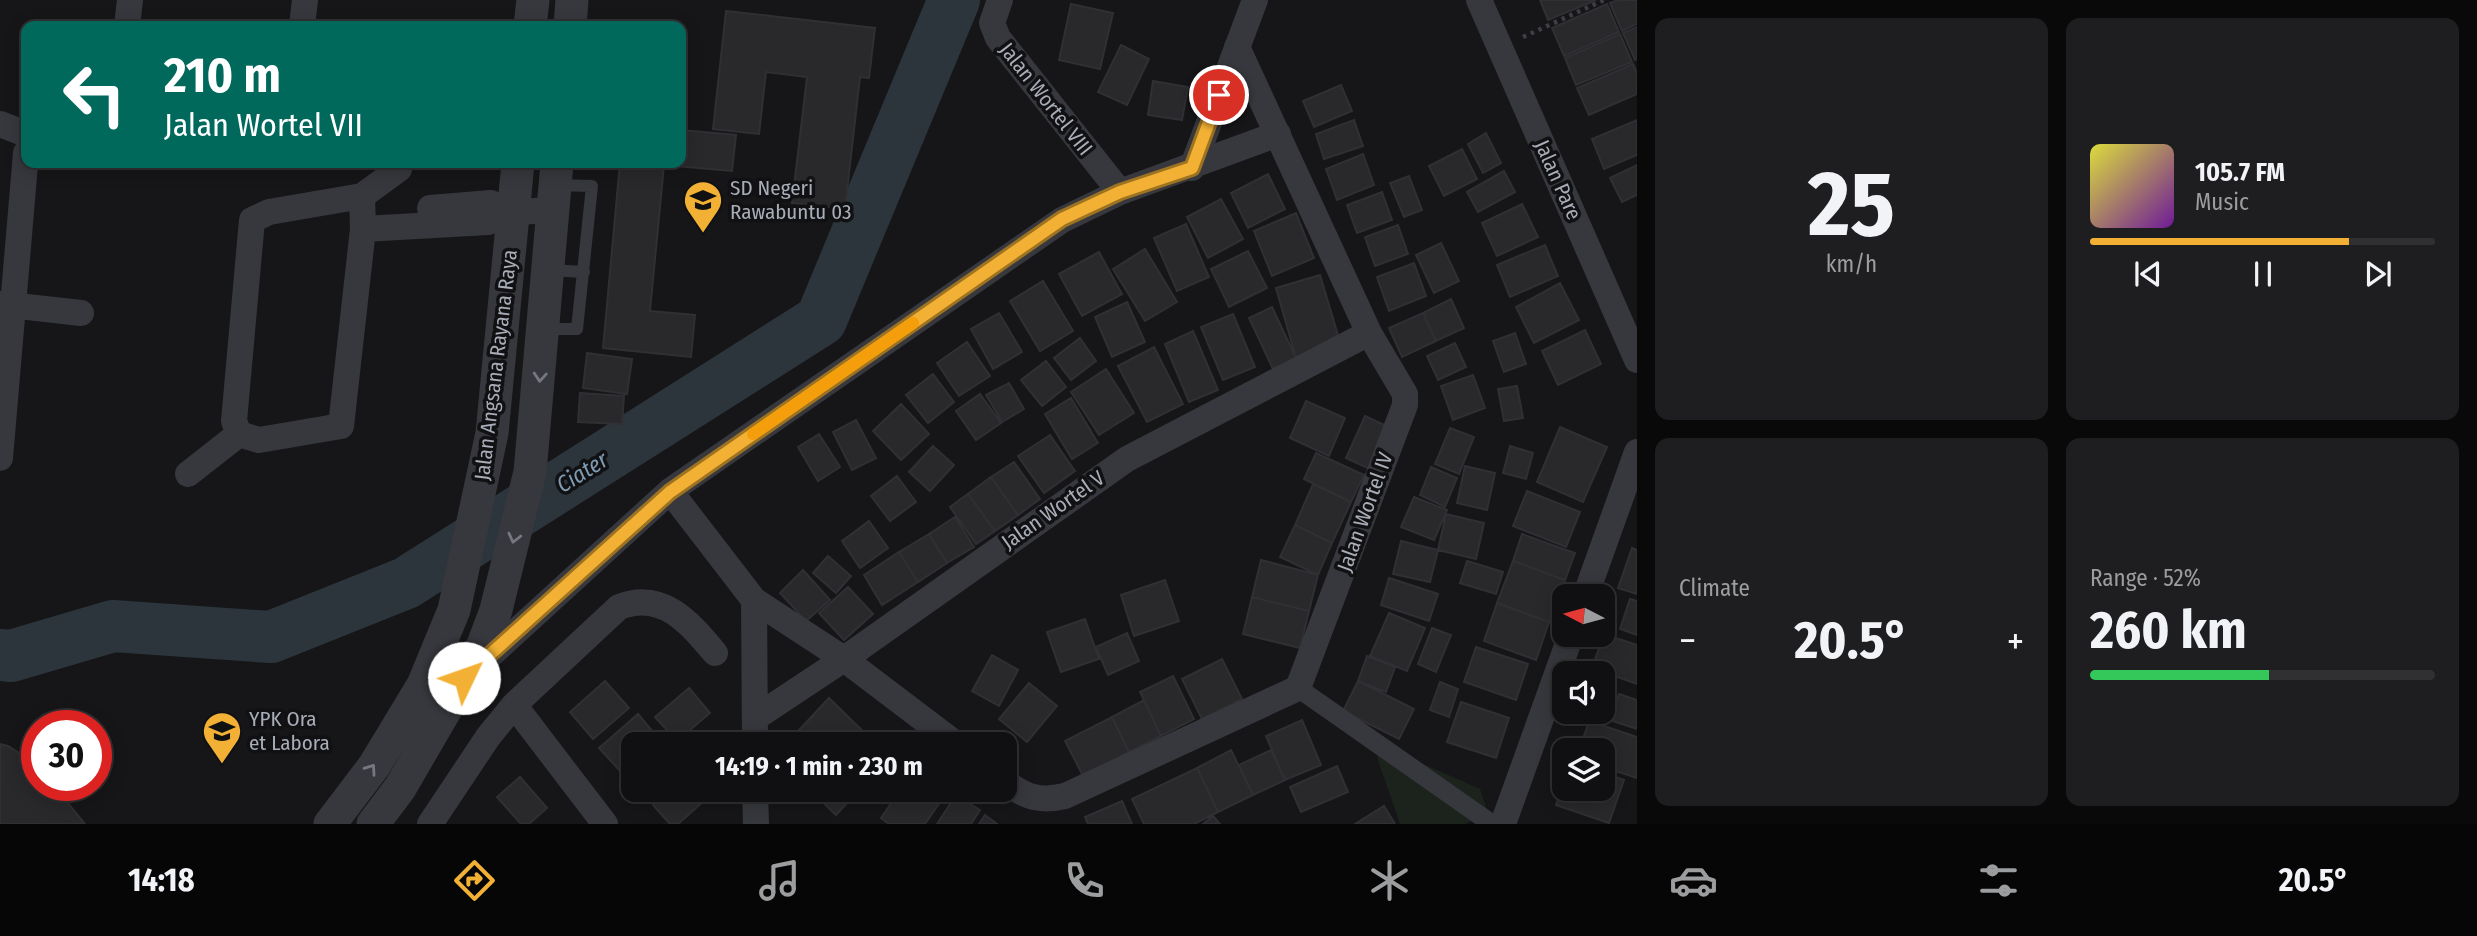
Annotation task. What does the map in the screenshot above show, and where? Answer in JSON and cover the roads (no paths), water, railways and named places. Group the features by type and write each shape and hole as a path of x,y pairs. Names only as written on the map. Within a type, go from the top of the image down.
{"street":[{"path":"128,21 130,0"},
{"path":"303,21 305,0"},
{"path":"531,21 533,0"},
{"path":"570,21 572,0"},
{"name":"Jalan Wortel VIII","path":"1000,0 992,23 998,38 1120,192"},
{"path":"1192,168 1255,0"},
{"name":"Jalan Pare","path":"1479,0 1637,360"},
{"name":"Jalan Wortel IV","path":"1237,47 1369,333 1405,394 1405,405 1298,688"},
{"path":"1210,119 1235,151"},
{"path":"0,124 21,132"},
{"path":"464,678 670,492 1062,219 1120,192 1192,168 1278,134"},
{"path":"0,458 8,305 24,168"},
{"name":"Jalan Angsana Rayana Raya","path":"330,824 374,766 423,685 454,610 492,433 518,168"},
{"path":"239,434 259,440 341,426 363,212 399,169"},
{"path":"239,434 234,422 252,220 269,212 363,212 488,222 514,212 556,186"},
{"name":"Jalan Angsana Rayana Raya","path":"373,824 400,788 483,645 496,610 530,472 556,186"},
{"path":"8,305 81,313"},
{"name":"Jalan Wortel V","path":"755,731 844,659 1127,459 1369,333"},
{"path":"188,474 239,434"},
{"path":"1590,584 1637,452"},
{"path":"670,492 754,600 844,659 940,732"},
{"path":"430,824 488,737 514,705 619,607 638,599 666,607 696,631 715,653"},
{"path":"754,600 755,731"},
{"path":"1503,824 1566,648"},
{"path":"1017,790 1025,796 1047,800 1065,796 1298,688 1492,824"},
{"path":"514,705 605,824"},
{"path":"755,802 756,824"}],"lane":[{"path":"543,329 576,329 592,186 556,186"},
{"path":"549,270 584,272"}],"waterway":[{"name":"Ciater","path":"0,655 11,656 113,626 271,637 406,583 821,320 954,0"}],"place":[{"name":"SD Negeri Rawabuntu 03","path":"703,234"},
{"name":"YPK Ora et Labora","path":"222,765"}]}
